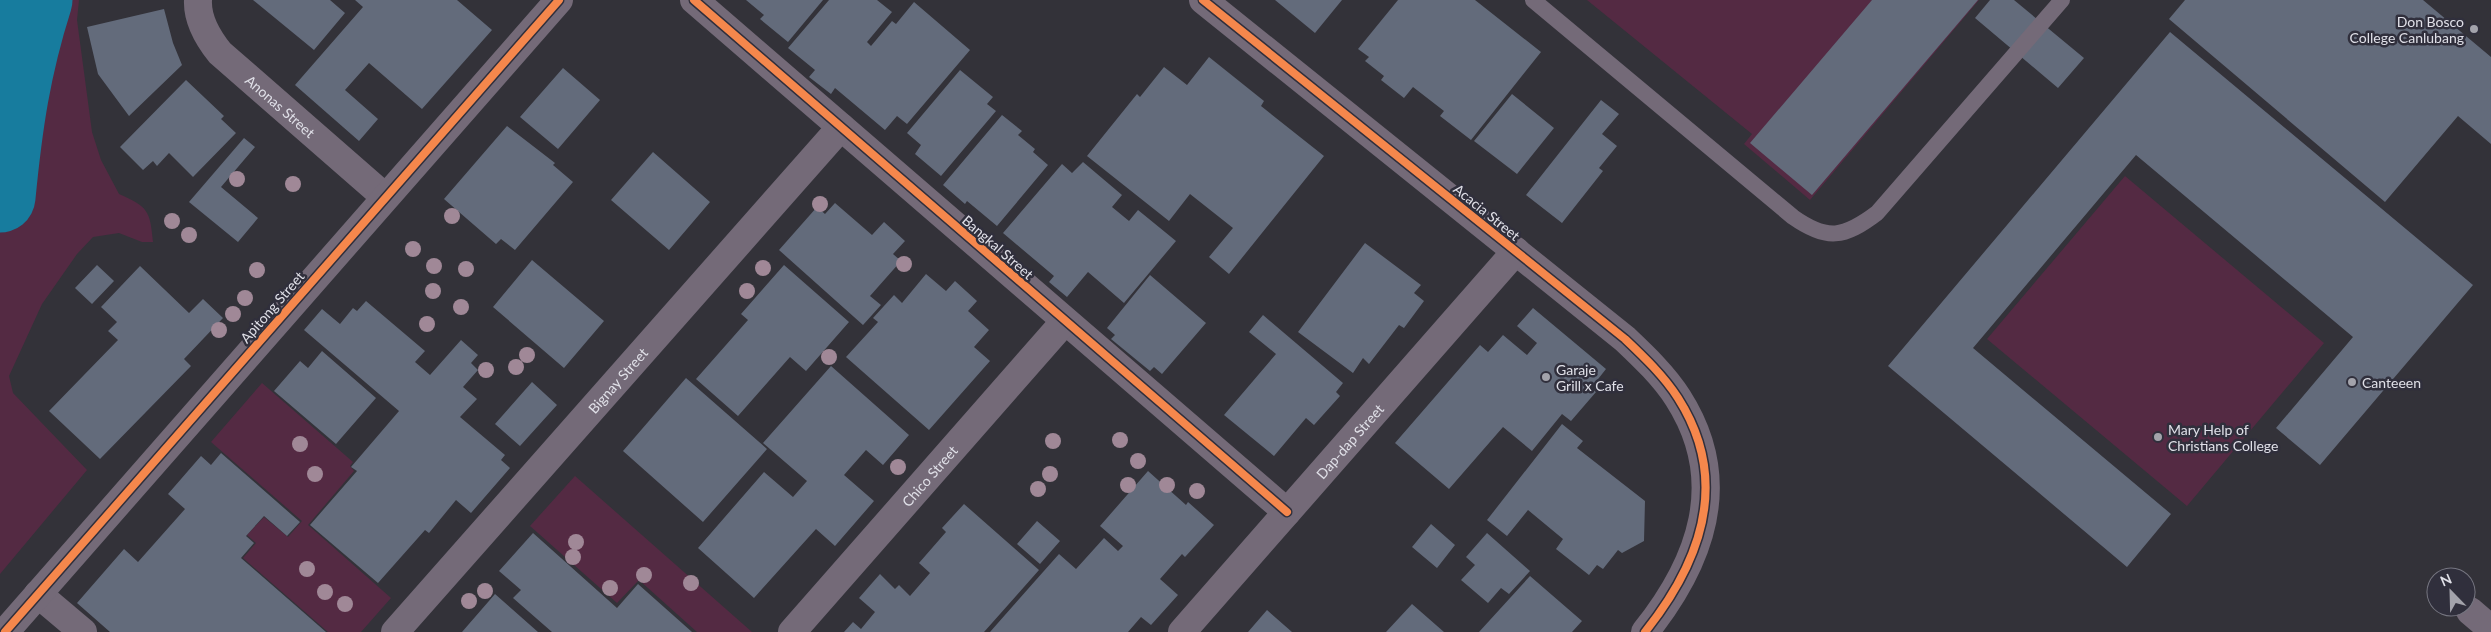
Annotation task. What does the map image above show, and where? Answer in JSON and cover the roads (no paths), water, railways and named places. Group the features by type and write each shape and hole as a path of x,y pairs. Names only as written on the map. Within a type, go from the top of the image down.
{"street":[{"name":"Anonas Street","path":"198,0 202,24 209,39 220,53 385,197"},
{"name":"Apitong Street","path":"5,632 559,0"},
{"name":"Bangkal Street","path":"694,0 1287,512"},
{"name":"Acacia Street","path":"1203,0 1625,339 1648,361 1678,398 1698,441 1705,480 1704,517 1697,546 1683,579 1645,632"},
{"name":"Bignay Street","path":"395,632 840,127"},
{"name":"Dap-dap Street","path":"1182,632 1516,251"},
{"name":"Chico Street","path":"792,632 1065,321"},
{"path":"38,594 83,632"},
{"path":"2476,616 2491,629"}],"lane":[{"path":"1533,0 1793,217 1811,230 1834,235 1858,228 1877,213 2062,0"}],"waterway":[{"path":"0,197 17,74 37,0"}],"place":[{"name":"Don Bosco College Canlubang","path":"2474,29"},
{"name":"Garaje Grill x Cafe","path":"1546,377"},
{"name":"Canteeen","path":"2352,382"},
{"name":"Mary Help of Christians College","path":"2158,437"}]}
